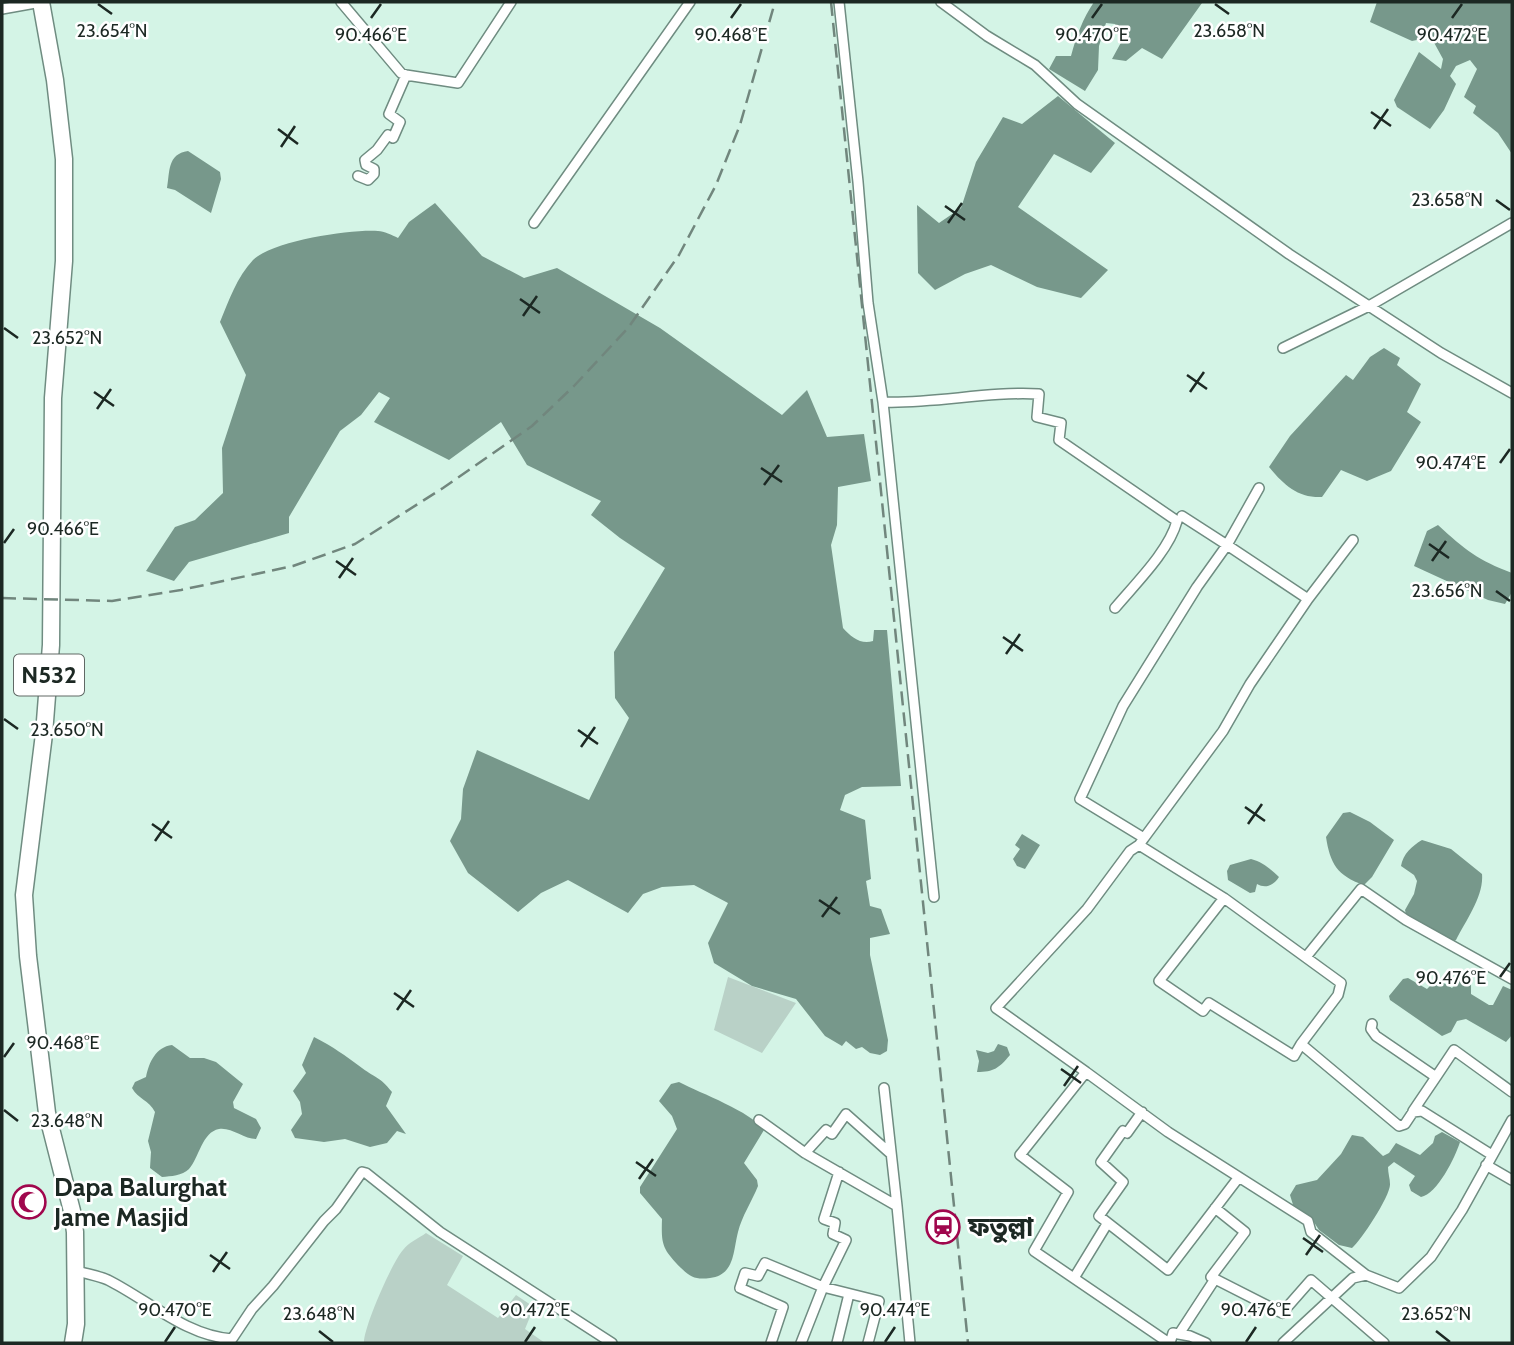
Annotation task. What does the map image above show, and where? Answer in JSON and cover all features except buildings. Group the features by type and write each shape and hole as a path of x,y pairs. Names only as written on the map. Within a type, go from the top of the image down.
{"highway":[{"name":"N532","path":"41,2 55,80 64,159 64,261 53,398 51,645 44,734 24,895 28,956 47,1113 72,1211 77,1271 73,1343"}],"street":[{"path":"2,9 41,2"},
{"path":"341,2 401,73 458,83 511,2"},
{"path":"534,223 690,2"},
{"path":"839,2 868,303 883,402 934,897"},
{"path":"941,2 987,36 1035,65 1077,104 1201,193 1441,353 1512,393"},
{"path":"358,176 368,180 374,174 374,169 366,165 365,160 388,135 393,138 398,130 400,122 389,114 406,75"},
{"path":"1283,348 1369,306 1512,223"},
{"path":"883,402 915,403 981,396 1039,394 1037,417 1060,423 1059,440 1177,521 1174,531 1153,562 1115,608"},
{"path":"1224,898 1159,981 1203,1012 1209,1003 1294,1056 1341,989 1341,983 1224,898 1080,799 1123,706 1197,587 1227,545 1259,488"},
{"path":"1182,516 1308,599"},
{"path":"1353,540 1308,599 1250,684 1223,731 1142,842 1130,851 1087,909 996,1008 1142,1112 1308,1221 1311,1232 1366,1275 1399,1288 1431,1257 1462,1210 1512,1121"},
{"path":"1306,957 1362,890 1406,920 1512,979"},
{"path":"1372,1024 1371,1030 1376,1036 1436,1077"},
{"path":"1301,1044 1399,1126 1405,1124 1454,1050 1512,1092"},
{"path":"1086,1072 1020,1155 1068,1192 1034,1251 1169,1343 1173,1333 1206,1343"},
{"path":"884,1088 910,1343"},
{"path":"1142,1112 1127,1133 1123,1131 1101,1162 1123,1182 1099,1216 1168,1270 1239,1177"},
{"path":"1413,1112 1426,1112 1492,1155"},
{"path":"805,1153 826,1130 832,1134 846,1114 891,1154"},
{"path":"759,1120 805,1153 897,1206"},
{"path":"1486,1165 1512,1180"},
{"path":"77,1271 106,1279 195,1328 219,1338 232,1339 252,1309 336,1209 362,1172 366,1172 440,1232 612,1343"},
{"path":"801,1343 823,1287 846,1240 833,1234 835,1223 824,1219 839,1172"},
{"path":"1215,1208 1245,1232 1211,1277 1282,1313 1311,1280 1384,1343"},
{"path":"1074,1278 1107,1224"},
{"path":"771,1343 783,1307 740,1288 746,1273 758,1276 765,1263 823,1287 879,1301 868,1343"},
{"path":"1284,1343 1353,1278 1366,1275"},
{"path":"1179,1334 1215,1279"},
{"path":"836,1343 849,1294"}],"shaded area":[{"path":"1094,2 1202,3 1162,59 1142,48 1126,61 1112,59 1124,37 1115,24 1106,23 1099,46 1098,70 1085,91 1049,69 1056,56 1071,56 1080,28"},
{"path":"1377,2 1512,2 1512,154 1498,133 1473,113 1476,106 1464,97 1477,69 1470,60 1456,66 1450,76 1456,84 1444,110 1430,129 1397,107 1394,100 1419,52 1441,69 1443,59 1431,37 1412,41 1370,22"},
{"path":"1058,96 1115,143 1091,173 1054,154 1018,207 1108,270 1081,298 1037,287 991,265 965,274 935,290 918,273 917,205 939,223 961,208 976,162 1003,117 1022,124"},
{"path":"188,151 220,172 221,179 211,213 175,190 167,188 173,160"},
{"path":"435,203 482,256 524,278 557,268 660,328 782,415 807,390 827,437 864,434 871,481 838,487 837,525 831,545 843,628 864,642 873,641 874,630 887,630 901,786 862,787 845,795 840,810 865,820 871,879 866,881 870,906 881,909 890,934 870,938 870,955 888,1040 887,1051 880,1055 870,1053 862,1047 856,1049 846,1041 842,1046 825,1036 796,999 752,986 714,963 708,943 728,903 694,885 662,887 643,894 628,913 568,880 541,893 518,912 468,873 450,841 461,819 463,789 477,750 589,800 629,718 615,698 614,652 665,568 591,515 601,501 527,465 501,422 449,460 374,422 390,398 379,392 361,415 340,431 289,517 289,533 189,562 174,581 146,571 175,527 195,520 223,493 222,448 246,375 220,322 247,267 263,253 277,247 332,234 383,232 398,238 409,222"},
{"path":"1384,348 1400,358 1397,365 1421,384 1407,412 1421,422 1391,471 1367,481 1341,470 1322,497 1313,497 1292,489 1269,467 1290,436 1346,375 1353,380 1370,357"},
{"path":"1438,525 1472,554 1512,573 1512,592 1505,604 1488,600 1414,566 1427,531"},
{"path":"1350,812 1370,822 1394,840 1372,877 1364,885 1347,877 1336,867 1326,837 1343,813"},
{"path":"1022,834 1040,845 1025,869 1017,866 1013,859 1020,849 1015,845"},
{"path":"1422,840 1451,849 1482,874 1474,908 1456,940 1451,943 1406,914 1405,910 1414,894 1417,881 1414,875 1401,866 1408,851"},
{"path":"1251,859 1263,864 1279,877 1270,885 1257,884 1255,892 1250,893 1228,880 1227,871 1230,865"},
{"path":"1463,976 1471,979 1471,994 1489,1005 1493,1005 1503,986 1512,990 1512,1035 1506,1042 1466,1019 1457,1021 1451,1032 1442,1036 1390,1000 1389,996 1403,979 1408,978 1427,989 1435,981 1452,988"},
{"path":"728,977 796,1003 762,1053 714,1030"},
{"path":"314,1037 339,1051 388,1087 392,1092 386,1106 406,1134 397,1131 387,1143 370,1147 345,1139 324,1142 295,1138 291,1130 302,1114 300,1102 293,1091 306,1073 302,1065"},
{"path":"998,1044 1007,1047 1010,1055 996,1068 977,1072 979,1061 976,1050 988,1053 994,1051"},
{"path":"172,1045 190,1058 204,1058 216,1062 243,1084 233,1102 234,1108 256,1119 261,1128 256,1139 224,1129 213,1131 189,1169 180,1174 162,1177 150,1168 151,1152 148,1141 155,1112 132,1088 135,1082 146,1077 151,1061 158,1052"},
{"path":"679,1082 748,1116 764,1130 744,1163 757,1180 758,1186 740,1226 732,1261 724,1272 710,1278 690,1276 670,1256 664,1246 662,1219 640,1193 640,1187 677,1129 672,1116 659,1101 671,1084"},
{"path":"1442,1132 1460,1142 1450,1166 1439,1182 1421,1197 1411,1191 1409,1185 1415,1176 1394,1162 1388,1167 1390,1184 1386,1198 1352,1248 1339,1245 1319,1230 1310,1216 1294,1208 1290,1195 1296,1185 1317,1180 1341,1154 1352,1135 1363,1137 1383,1156 1389,1153 1396,1143 1420,1155 1433,1143 1435,1136"},
{"path":"426,1233 463,1256 447,1285 498,1318 516,1295 534,1307 525,1329 545,1343 364,1343 373,1311 398,1257 408,1245"}],"railway":[{"path":"2,598 112,601 181,590 293,566 355,544 443,488 532,426 628,328 679,255 716,185 740,125 775,2"},
{"path":"831,2 968,1343"}],"place":[{"name":"Dapa Balurghat Jame Masjid","path":"29,1202"},
{"name":"ফতুল্লা","path":"943,1227"}]}
